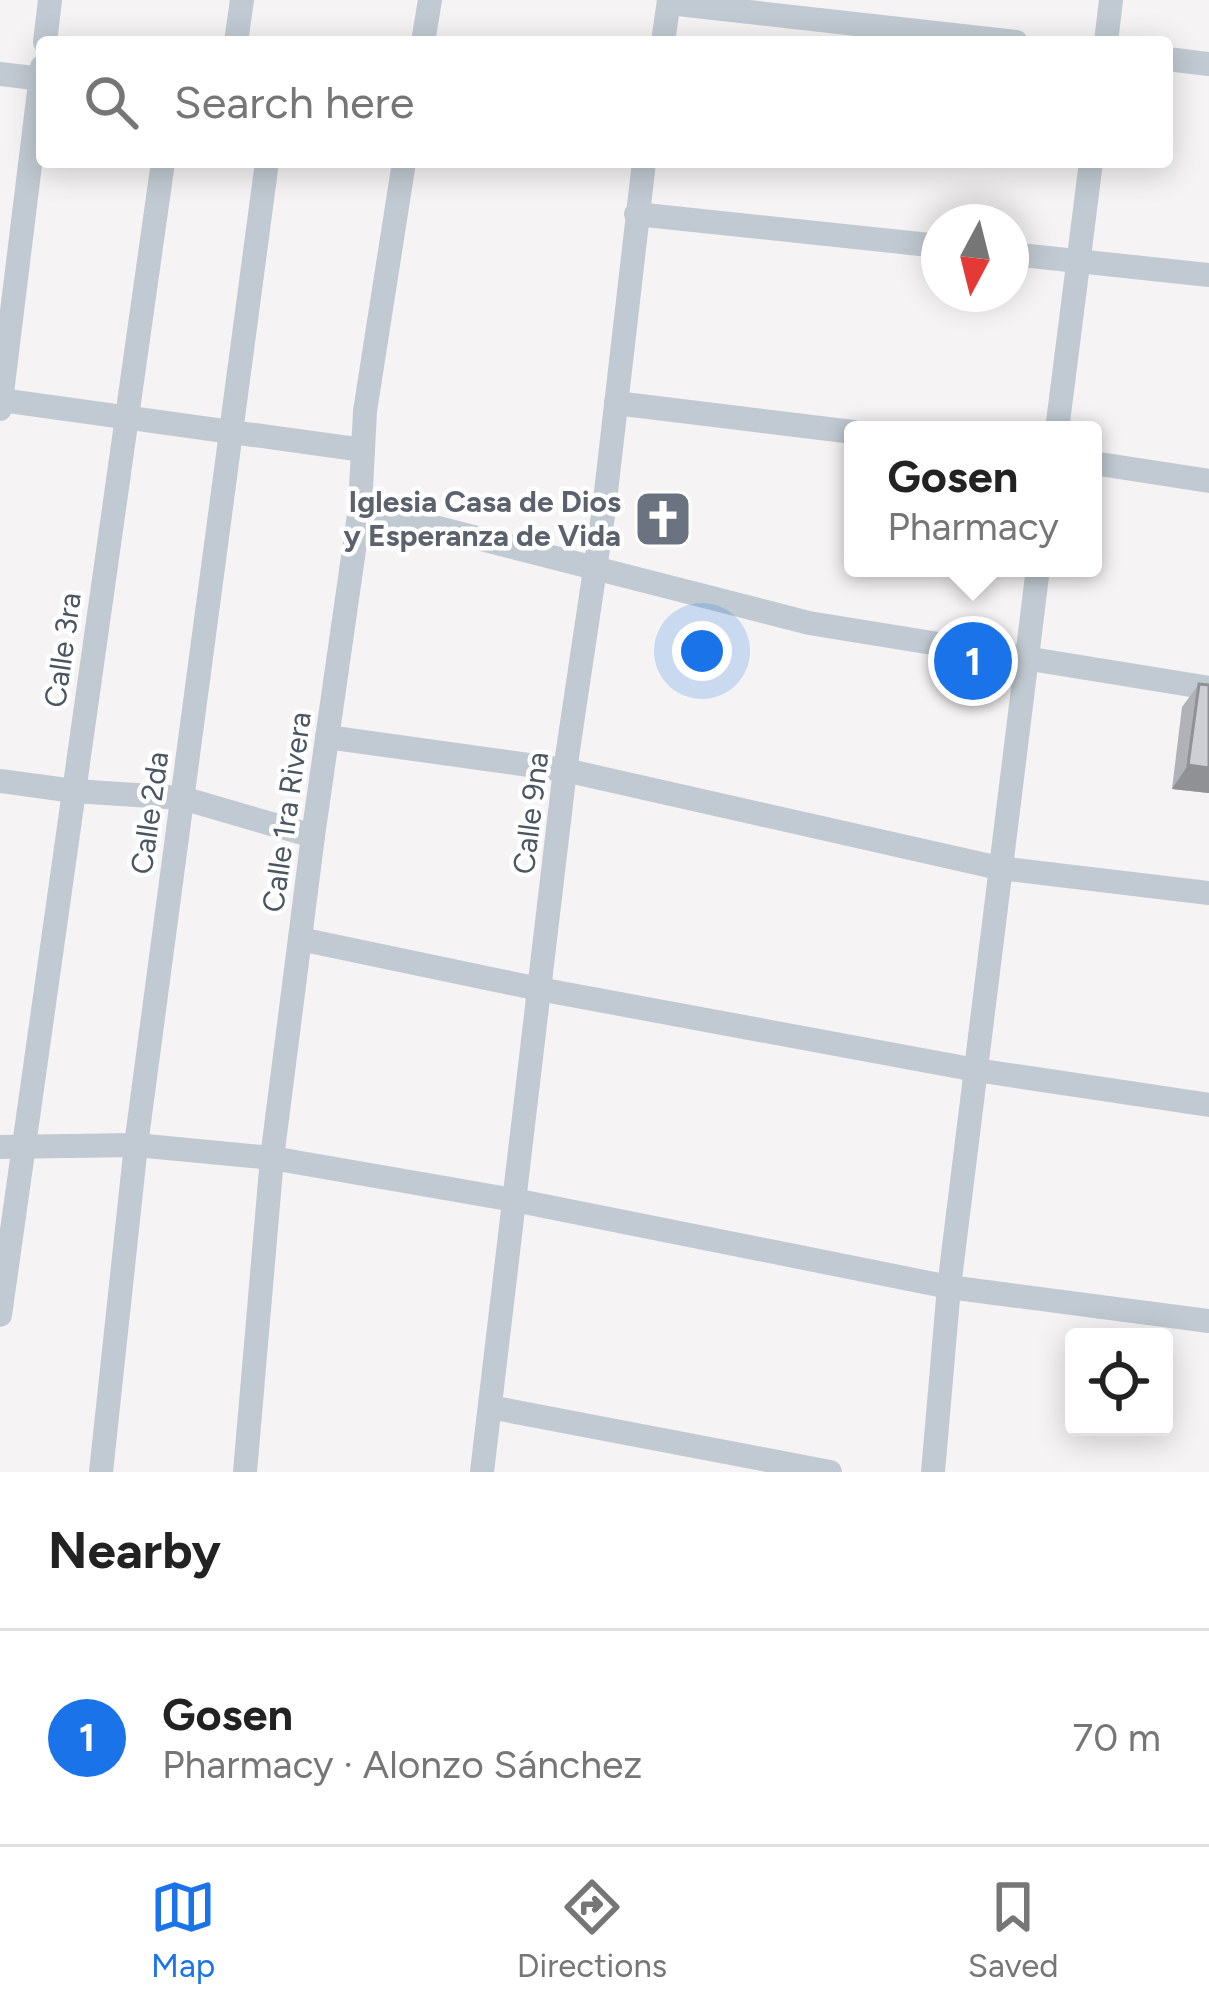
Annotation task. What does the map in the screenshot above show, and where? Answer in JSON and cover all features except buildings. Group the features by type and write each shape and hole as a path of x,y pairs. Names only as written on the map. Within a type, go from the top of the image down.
{"street":[{"path":"46,36 50,0"},
{"path":"237,36 242,0"},
{"path":"424,36 430,0"},
{"path":"1107,36 1112,0"},
{"path":"664,36 669,1 965,36"},
{"path":"1173,60 1209,64"},
{"path":"0,74 36,78"},
{"path":"0,410 36,119"},
{"name":"Calle 3ra","path":"0,1315 12,1146 74,791 162,168"},
{"name":"Calle 2da","path":"101,1472 136,1145 266,168"},
{"name":"Calle 1ra Rivera","path":"245,1472 272,1158 360,508 365,411 403,168"},
{"name":"Calle 9na","path":"482,1472 643,168"},
{"path":"1058,421 1090,168"},
{"path":"636,214 921,244"},
{"path":"1029,256 1209,275"},
{"path":"1,400 363,450"},
{"path":"616,404 844,432"},
{"path":"1102,464 1209,481"},
{"path":"360,508 809,623 1209,688"},
{"path":"933,1472 949,1287 1037,577"},
{"path":"327,737 566,770 999,868 1209,893"},
{"path":"0,782 182,799 313,836"},
{"path":"300,939 539,989 976,1070 1209,1106"},
{"path":"12,1146 136,1145 272,1158 514,1200 949,1287 1209,1321"},
{"path":"490,1407 830,1472"}],"place":[{"name":"Iglesia Casa de Dios y Esperanza de Vida","path":"663,519"},
{"name":"Gosen","path":"973,661"}]}
